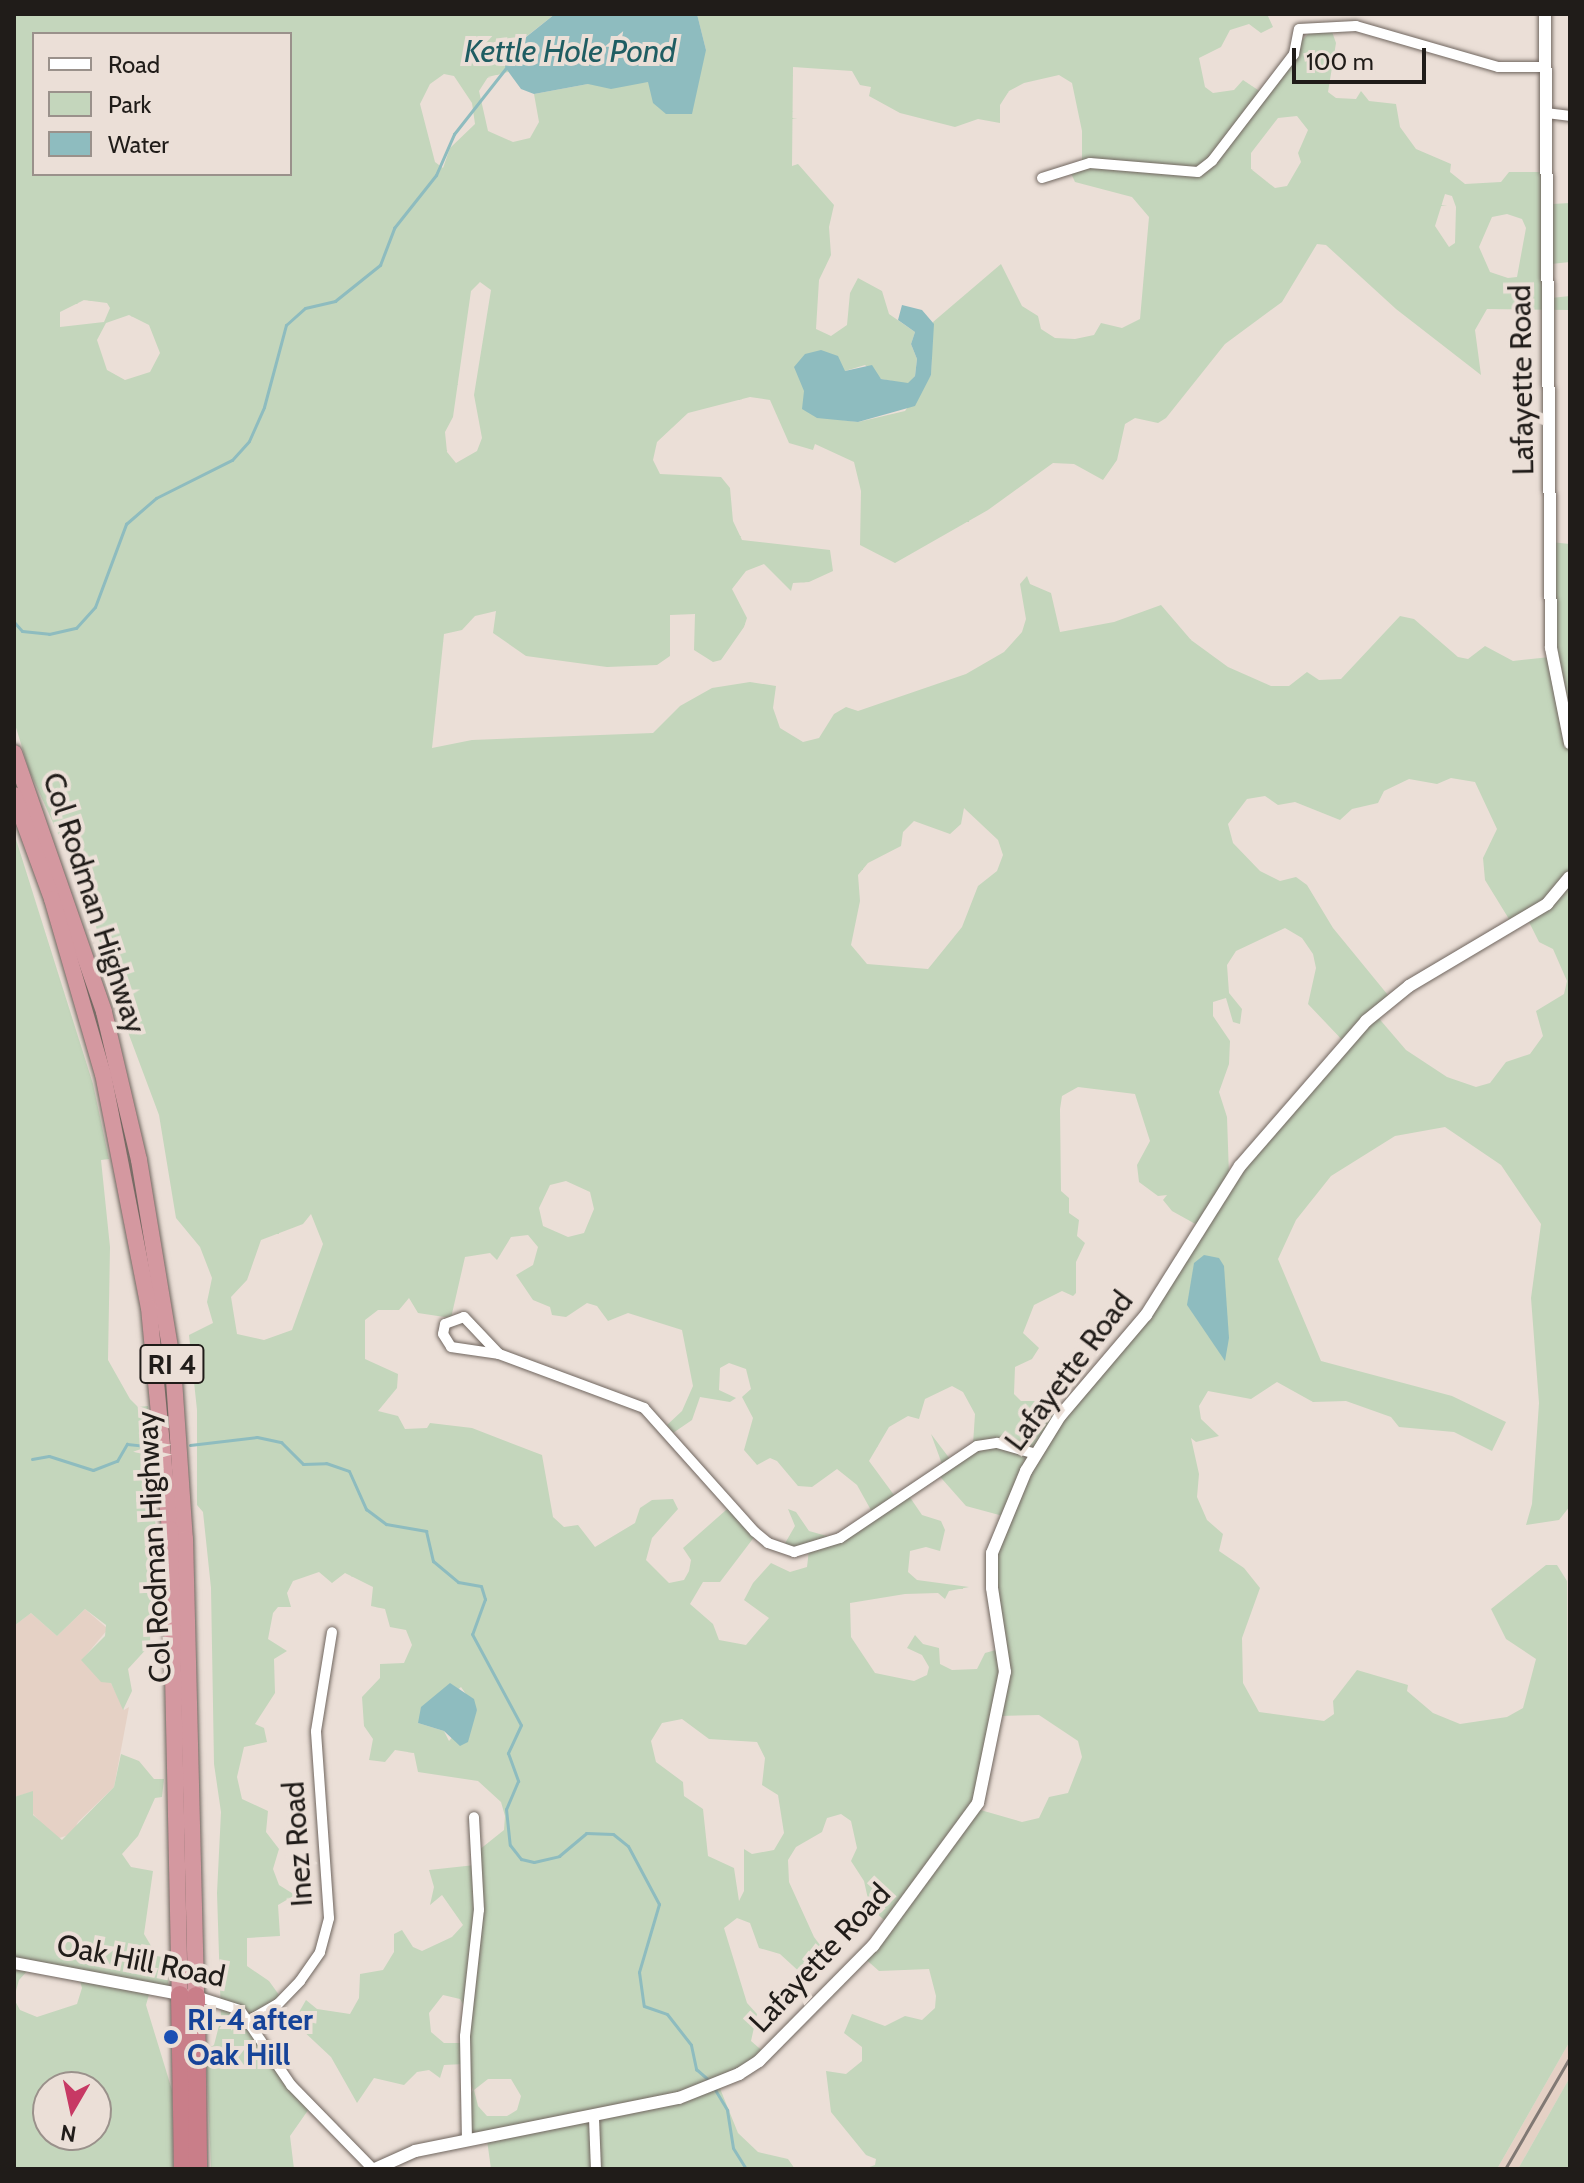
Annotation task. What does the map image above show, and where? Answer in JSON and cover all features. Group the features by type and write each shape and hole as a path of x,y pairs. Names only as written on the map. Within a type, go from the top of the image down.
{"highway":[{"name":"Col Rodman Highway","path":"14,753 104,1012 157,1256 182,1470 188,1996 183,2169"},
{"name":"Col Rodman Highway","path":"14,795 52,899 103,1074 149,1308 170,1529 188,1996 198,2169"}],"street":[{"name":"Lafayette Road","path":"1545,14 1551,648 1570,743"},
{"path":"1042,178 1090,163 1198,172 1212,161 1294,54 1299,29 1356,26 1498,67 1545,67"},
{"path":"1546,113 1570,116"},
{"name":"Lafayette Road","path":"374,2169 415,2151 594,2118 679,2098 759,2061 899,1917 978,1803 1005,1672 992,1588 992,1553 1003,1518 1036,1454 1060,1416 1146,1315 1240,1166 1366,1021 1409,986 1538,911 1570,877"},
{"path":"499,1354 469,1320 459,1316 445,1324 444,1339 451,1347 499,1354 644,1408 755,1532 768,1543 794,1552 840,1538 977,1446 997,1443 1036,1454"},
{"name":"Inez Road","path":"248,2021 278,2004 300,1981 320,1952 329,1918 316,1731 332,1632"},
{"path":"467,2141 465,2036 479,1910 474,1817"},
{"name":"Oak Hill Road","path":"14,1963 230,2005 248,2021 291,2085 374,2169"},
{"path":"594,2118 596,2169"}],"shaded area":[{"path":"85,1609 108,1629 82,1660 111,1683 124,1710 129,1707 114,1787 78,1822 72,1834 56,1839 33,1814 32,1792 14,1797 14,1626 31,1613 57,1636"},
{"path":"1570,2041 1570,2077 1518,2169 1497,2169"}],"green space":[{"path":"14,14 555,14 518,43 508,72 488,77 479,91 488,131 513,142 530,138 539,122 534,94 588,84 649,82 706,50 697,14 1267,14 1273,27 1261,33 1249,24 1230,30 1221,47 1199,58 1205,87 1213,93 1234,90 1243,80 1261,92 1298,44 1315,27 1329,23 1336,43 1328,92 1336,98 1356,99 1361,91 1369,101 1396,104 1400,127 1416,149 1451,164 1450,172 1465,184 1501,182 1509,172 1550,172 1552,204 1570,203 1570,262 1551,264 1551,298 1570,296 1570,310 1487,309 1475,330 1481,375 1396,309 1326,245 1317,244 1282,302 1225,344 1166,418 1158,423 1135,418 1125,424 1117,460 1103,480 1074,464 1053,463 988,510 895,563 860,545 861,491 854,462 815,444 813,450 789,443 770,400 750,397 688,413 657,442 653,460 660,474 721,477 730,488 733,521 742,540 830,550 833,571 809,582 793,583 791,591 764,564 746,571 732,589 747,618 744,627 721,660 713,662 694,650 695,614 670,615 670,656 657,665 607,667 526,656 493,633 496,611 475,616 462,630 444,634 432,748 472,740 653,733 680,706 712,688 750,682 776,686 773,708 780,728 803,742 819,738 834,714 846,707 858,711 966,674 1004,652 1022,632 1026,619 1020,584 1027,576 1030,584 1051,593 1060,632 1114,622 1161,605 1191,640 1228,667 1271,686 1289,686 1307,672 1319,680 1341,679 1400,616 1414,619 1458,657 1468,659 1485,646 1513,661 1550,657 1550,542 1570,544 1570,1506 1559,1520 1526,1525 1532,1504 1539,1403 1531,1298 1541,1224 1501,1165 1445,1127 1395,1136 1331,1176 1296,1220 1278,1259 1321,1361 1452,1396 1506,1422 1492,1451 1454,1432 1399,1427 1391,1417 1346,1401 1313,1402 1277,1382 1251,1399 1208,1391 1199,1406 1201,1419 1219,1436 1196,1442 1191,1438 1199,1474 1197,1497 1207,1520 1223,1534 1219,1551 1244,1568 1260,1588 1242,1638 1243,1683 1259,1712 1324,1721 1334,1714 1333,1701 1357,1670 1408,1685 1407,1691 1433,1713 1460,1724 1507,1717 1523,1708 1536,1659 1506,1639 1491,1609 1546,1565 1557,1565 1567,1581 1570,2041 1497,2169 864,2169 875,2165 876,2159 866,2155 831,2112 826,2071 846,2074 862,2061 862,2047 844,2033 852,2014 885,2026 905,2016 922,2020 935,2008 936,1996 929,1969 879,1971 862,1956 889,1924 870,1908 864,1881 851,1861 857,1848 851,1821 841,1814 827,1818 822,1832 796,1847 788,1860 789,1882 814,1937 832,1961 825,1971 804,1976 780,1954 759,1948 750,1923 737,1918 724,1928 747,2003 757,2014 751,2041 765,2053 719,2086 738,2133 758,2152 788,2159 795,2169 491,2169 487,2140 472,2141 466,2102 473,2090 464,2064 444,2065 440,2078 429,2070 417,2072 404,2085 374,2078 357,2103 331,2057 299,2027 298,2014 306,2000 317,2009 350,2014 359,1998 360,1974 383,1970 394,1952 394,1934 402,1930 413,1947 422,1951 452,1937 463,1925 442,1895 430,1905 434,1887 429,1870 475,1865 474,1854 504,1830 505,1816 501,1802 478,1781 418,1772 414,1753 395,1750 385,1762 369,1760 373,1739 364,1726 362,1697 380,1678 380,1664 404,1663 412,1645 406,1630 390,1627 385,1609 371,1606 373,1587 345,1573 332,1583 319,1572 293,1581 287,1593 291,1607 278,1607 273,1613 268,1639 287,1651 274,1659 275,1693 255,1724 264,1728 267,1742 244,1747 237,1777 242,1799 268,1811 266,1832 279,1849 273,1869 279,1885 295,1895 278,1905 280,1936 247,1938 247,1966 269,1981 282,1999 250,2021 311,2106 290,2136 294,2169 211,2169 206,2050 214,2045 221,2018 217,1893 221,1812 214,1764 211,1588 203,1512 197,1505 197,1410 189,1335 213,1323 207,1302 212,1278 200,1247 176,1218 159,1115 110,984 91,906 29,770 14,721","holes":["793,67 852,71 860,85 871,87 869,96 900,113 955,127 978,119 1000,123 1000,105 1009,91 1024,83 1059,75 1072,83 1082,131 1082,160 1068,167 1075,182 1132,197 1149,217 1140,319 1122,328 1101,323 1094,335 1075,339 1055,338 1041,329 1038,316 1022,306 1001,264 933,322 931,375 905,411 858,422 819,417 804,391 845,371 865,365 881,379 908,384 915,376 917,359 911,344 915,332 889,314 882,291 858,278 850,293 847,325 831,336 816,329 819,280 831,255 829,227 834,205 798,164 792,166","444,74 454,76 472,103 475,124 450,148 443,168 435,162 420,104 430,84","1297,116 1308,130 1298,153 1301,162 1287,186 1275,188 1251,169 1251,153 1278,118","1445,194 1452,196 1456,207 1455,243 1449,247 1435,226","1507,214 1522,219 1526,228 1517,277 1508,278 1490,272 1479,247 1492,217","480,282 491,290 474,395 482,438 477,451 456,463 447,452 445,432 453,417 471,291","84,300 107,303 110,308 104,322 60,327 60,312","129,315 149,325 160,353 150,372 125,380 107,370 97,340 106,323","1451,778 1475,782 1497,829 1483,858 1485,880 1512,924 1528,920 1539,942 1553,949 1567,981 1564,994 1536,1011 1543,1036 1530,1054 1506,1062 1490,1083 1476,1087 1447,1077 1406,1050 1376,1015 1392,1000 1333,928 1307,885 1296,877 1280,881 1260,871 1233,843 1228,824 1247,799 1265,796 1278,805 1295,802 1340,820 1352,809 1378,803 1384,791 1409,779 1437,784","964,808 998,840 1003,855 997,871 978,886 962,927 928,969 867,964 851,945 860,901 858,875 868,863 901,846 903,832 914,821 950,834 961,824","1285,928 1302,938 1313,954 1316,968 1308,1004 1346,1044 1229,1175 1227,1117 1219,1092 1229,1064 1230,1041 1213,1016 1213,1002 1226,998 1233,1022 1240,1024 1242,1009 1229,993 1227,965 1236,951","1078,1087 1135,1094 1150,1141 1137,1165 1139,1182 1158,1196 1167,1195 1163,1200 1172,1211 1199,1226 1120,1351 1062,1413 1044,1401 1021,1401 1014,1394 1015,1367 1032,1359 1039,1348 1023,1333 1034,1305 1062,1291 1073,1296 1076,1293 1076,1262 1085,1243 1077,1236 1079,1220 1069,1213 1069,1198 1061,1191 1062,1096","566,1181 590,1192 594,1209 584,1233 568,1237 543,1226 539,1208 550,1185","311,1214 323,1244 292,1330 264,1340 237,1334 231,1297 247,1280 261,1240 303,1224","528,1235 538,1247 533,1265 516,1275 533,1300 550,1307 552,1315 566,1317 587,1303 597,1306 608,1321 628,1313 682,1330 693,1386 682,1411 667,1425 673,1433 692,1420 700,1397 730,1402 736,1398 719,1390 720,1368 729,1363 746,1369 751,1389 742,1397 753,1418 744,1450 757,1465 770,1458 777,1461 798,1486 812,1487 837,1469 857,1485 872,1512 834,1538 809,1531 796,1512 788,1509 795,1526 784,1545 809,1550 807,1567 790,1572 771,1563 753,1583 744,1600 769,1618 746,1645 719,1640 713,1624 690,1604 703,1582 720,1582 758,1532 734,1503 683,1548 691,1560 689,1571 684,1580 669,1583 646,1560 652,1538 678,1509 673,1499 652,1500 640,1508 635,1523 595,1547 578,1525 564,1527 553,1517 542,1455 472,1428 430,1423 427,1428 405,1429 398,1416 378,1411 397,1388 398,1374 365,1359 365,1320 378,1310 399,1310 409,1298 418,1313 451,1318 465,1257 490,1253 497,1260 511,1237","952,1386 963,1392 975,1414 973,1444 950,1459 931,1434 942,1464 935,1471 966,1506 1003,1516 992,1590 1003,1648 985,1653 977,1669 952,1670 940,1664 939,1648 923,1644 915,1635 907,1648 922,1655 929,1667 927,1675 914,1681 875,1673 851,1637 850,1603 905,1594 938,1593 945,1599 949,1591 969,1587 917,1580 908,1572 910,1551 926,1547 940,1551 945,1530 941,1521 922,1515 905,1490 894,1495 869,1461 889,1427 908,1416 919,1419 925,1399","461,1687 477,1710 449,1741 444,1731 418,1723","1039,1715 1078,1741 1082,1757 1068,1793 1049,1797 1039,1818 1022,1822 977,1809 999,1716","682,1719 709,1739 757,1742 765,1758 762,1785 778,1795 784,1833 774,1850 752,1854 744,1849 744,1891 739,1901 734,1868 708,1856 703,1809 684,1796 683,1782 656,1762 651,1741 662,1723","443,1995 460,1999 467,2011 463,2043 444,2043 431,2032 429,2013","488,2079 511,2079 521,2096 517,2110 507,2116 487,2116 478,2106 474,2090"]},
{"path":"14,833 93,1084 109,1159 101,1160 110,1247 108,1360 130,1399 138,1407 148,1406 160,1596 151,1599 150,1645 128,1669 132,1691 123,1710 111,1683 101,1682 81,1660 105,1636 106,1625 85,1609 57,1636 31,1613 14,1626"},
{"path":"121,1754 139,1761 154,1779 164,1779 162,1797 155,1798 138,1836 122,1854 131,1867 153,1871 144,1934 157,1956 167,1958 169,1993 150,1991 146,2005 172,2090 173,2169 14,2169 14,1999 20,2010 37,2017 77,2004 82,1988 79,1978 31,1967 19,1980 14,1998 14,1797 33,1791 33,1815 62,1840 114,1787"},
{"path":"1570,2077 1570,2169 1518,2169"}],"water":[{"name":"Kettle Hole Pond","path":"555,14 697,14 706,50 692,114 666,114 653,103 648,82 611,89 588,84 534,94 521,89 505,67 511,49"},
{"path":"902,305 922,310 934,324 931,375 915,406 858,422 817,418 802,409 804,391 794,367 805,354 821,350 838,356 845,371 872,365 881,379 908,383 915,376 917,359 911,344 915,332 898,320"},
{"path":"1204,1255 1219,1258 1224,1266 1229,1338 1225,1361 1187,1305 1194,1263"},
{"path":"450,1683 474,1699 477,1710 468,1742 460,1746 444,1731 418,1723 421,1707"}],"waterway":[{"path":"14,622 22,631 49,634 76,628 95,607 126,524 156,498 232,460 249,441 264,407 286,325 305,308 335,301 380,265 394,228 436,175 454,134 506,68"},
{"path":"190,1445 257,1437 281,1442 303,1464 326,1463 349,1471 366,1509 386,1524 426,1531 433,1561 458,1582 481,1586 485,1599 472,1634 521,1725 508,1753 518,1781 506,1809 510,1845 521,1859 534,1862 559,1856 586,1833 613,1834 628,1846 659,1904 639,1972 644,2006 667,2014 691,2045 696,2069 711,2082"},
{"path":"32,1459 49,1456 93,1470 117,1461 127,1444 145,1446"},
{"path":"714,2088 727,2110 733,2148 746,2169"}],"railway":[{"path":"1505,2169 1570,2057"}],"place":[{"name":"RI-4 after Oak Hill","path":"171,2037"}]}
